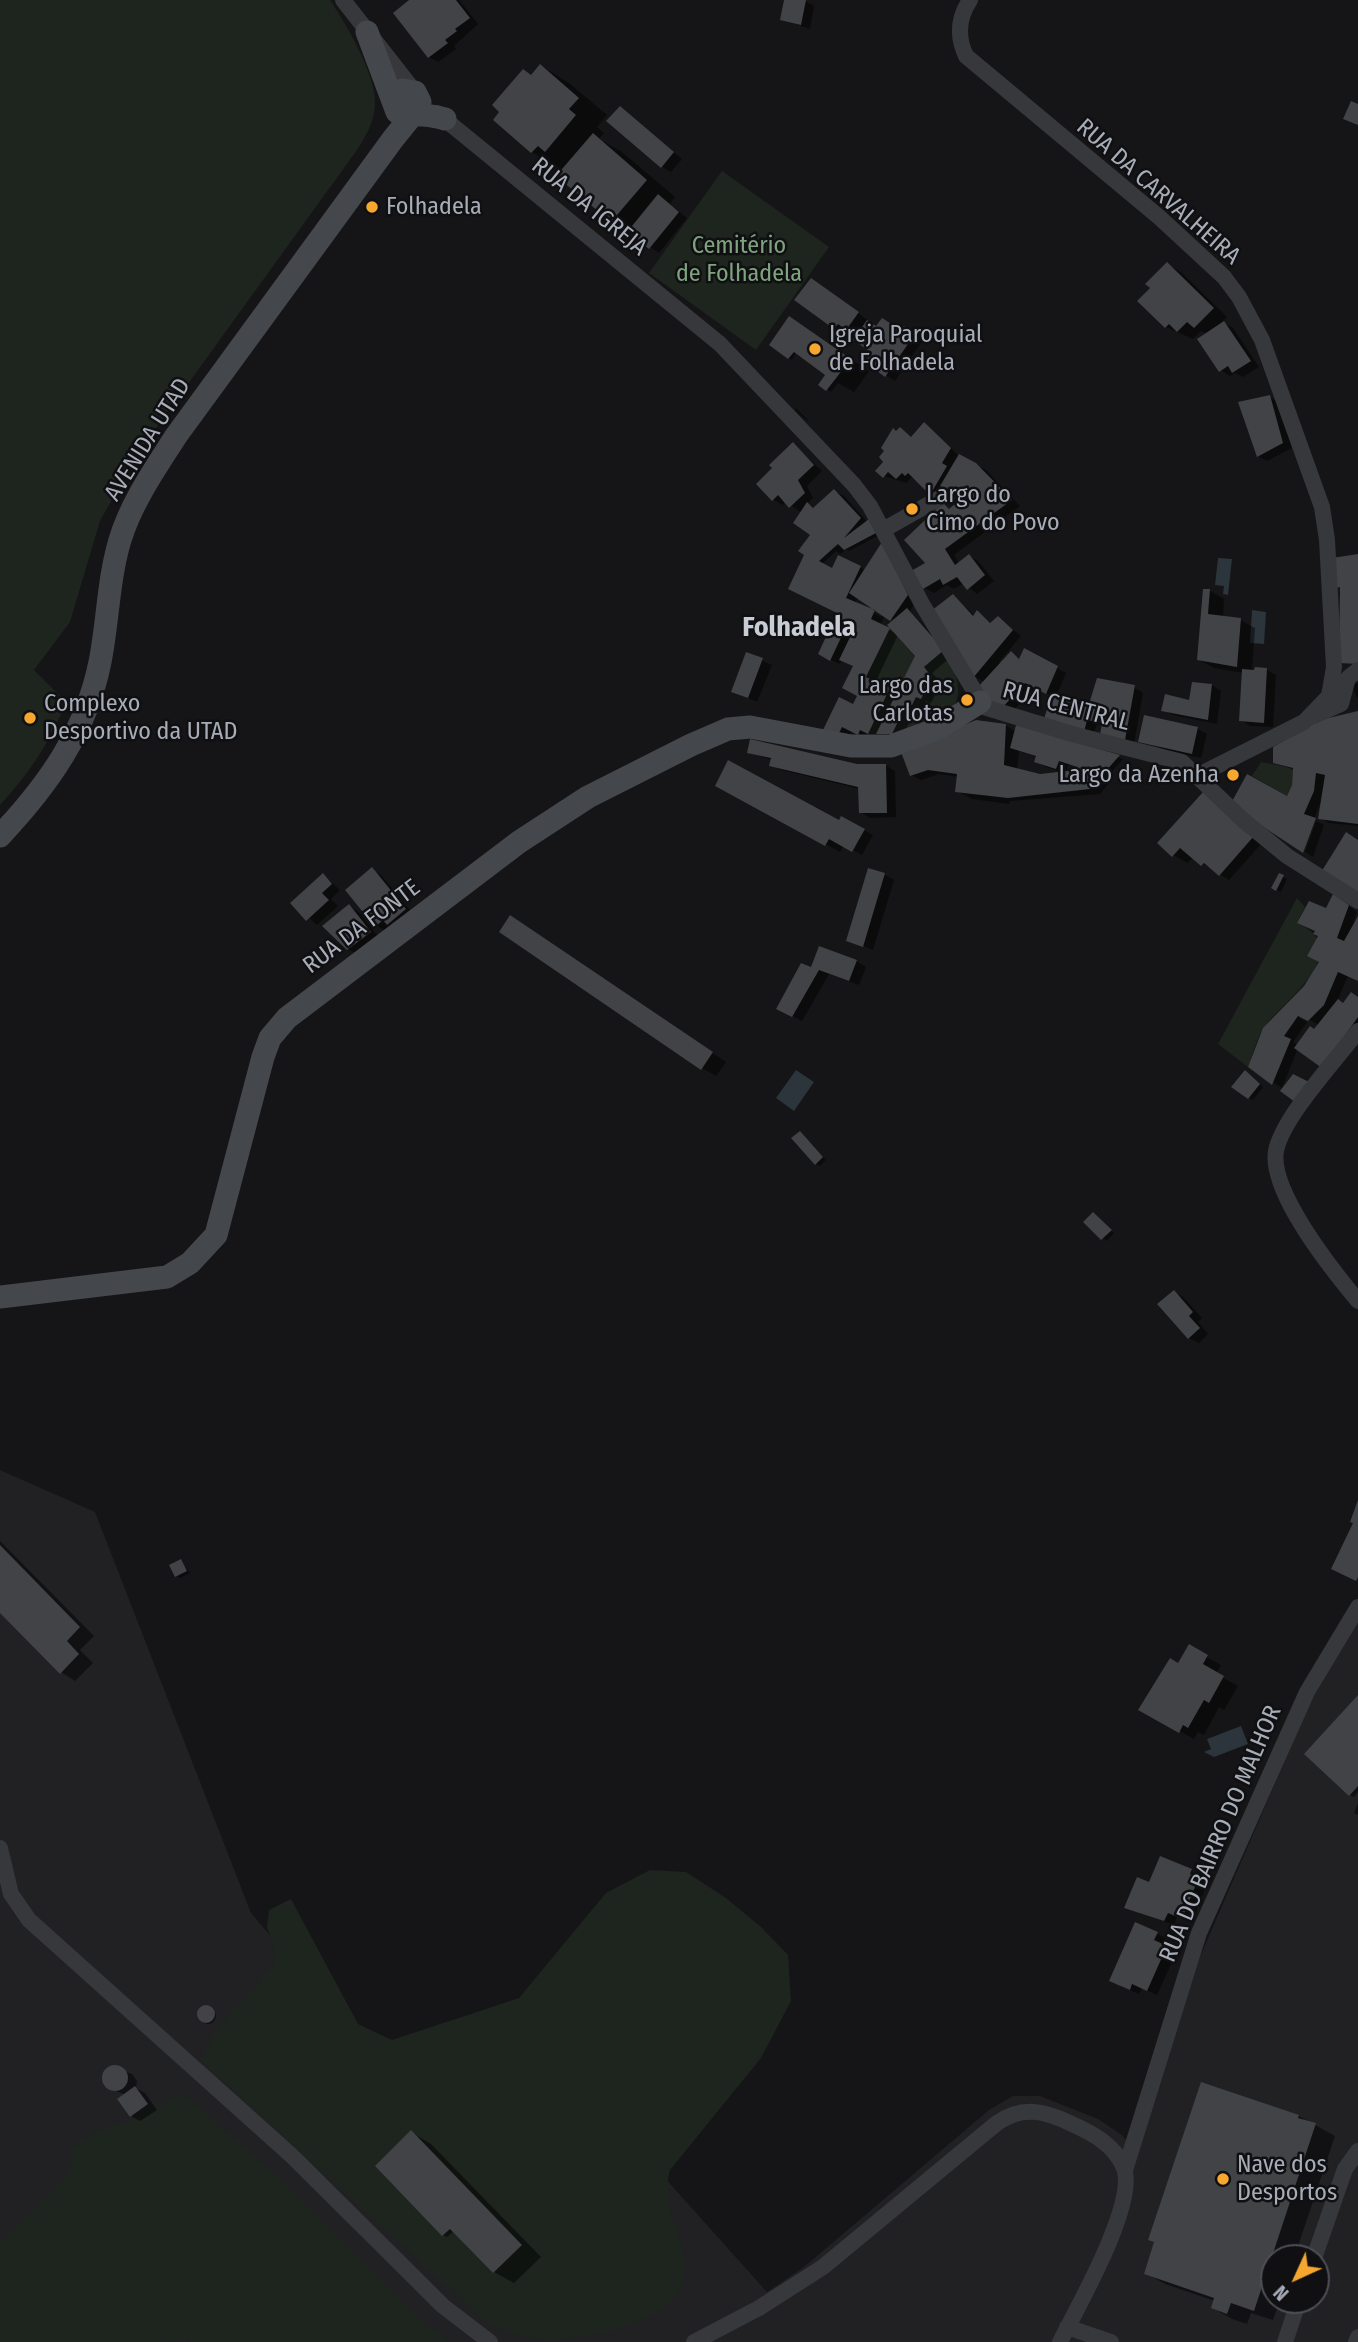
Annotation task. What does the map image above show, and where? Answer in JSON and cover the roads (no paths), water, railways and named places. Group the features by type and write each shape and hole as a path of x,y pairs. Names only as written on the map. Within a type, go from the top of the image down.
{"street":[{"path":"343,0 367,32 410,101 445,119"},
{"name":"RUA DA CARVALHEIRA","path":"970,0 961,19 961,46 966,56 993,82 1206,259 1224,277 1252,317 1271,361 1323,515 1334,677 1329,696 1312,717"},
{"name":"AVENIDA UTAD","path":"0,836 58,768 83,718 100,662 121,538 154,470 393,139 410,101"},
{"name":"RUA DA IGREJA","path":"445,119 720,344 860,492 883,530"},
{"path":"883,530 945,495"},
{"name":"RUA CENTRAL","path":"883,530 980,702 988,710 1175,759 1199,775 1243,820 1287,856 1358,901"},
{"path":"1199,775 1341,704 1348,678 1358,670"},
{"name":"RUA DA FONTE","path":"0,1297 167,1277 190,1264 216,1235 262,1057 271,1038 287,1018 519,842 567,810 666,757 728,729 761,728 851,746 891,746 937,729 980,702"},
{"path":"1358,1031 1287,1124 1276,1152 1276,1167 1307,1232 1329,1266 1358,1301"},
{"name":"RUA DO BAIRRO DO MALHOR","path":"1064,2335 1119,2216 1125,2170 1199,1933 1307,1692 1358,1607"},
{"path":"0,1848 11,1894 29,1920 292,2156 448,2311 490,2342"},
{"path":"694,2342 760,2308 823,2267 1008,2115 1033,2111 1068,2122 1112,2148 1125,2170"},
{"path":"1319,2244 1345,2169 1358,2151"},
{"path":"1285,2342 1294,2314"},
{"path":"1064,2335 1111,2342"}],"place":[{"name":"Folhadela","path":"372,207"},
{"name":"Igreja Paroquial de Folhadela","path":"815,349"},
{"name":"Largo do Cimo do Povo","path":"912,509"},
{"name":"Largo das Carlotas","path":"967,700"},
{"name":"Complexo Desportivo da UTAD","path":"30,718"},
{"name":"Largo da Azenha","path":"1233,775"},
{"name":"Nave dos Desportos","path":"1223,2179"}],"district":[{"name":"Folhadela","path":"799,628"}],"park label":[{"name":"Cemitério de Folhadela","path":"739,260"}]}
